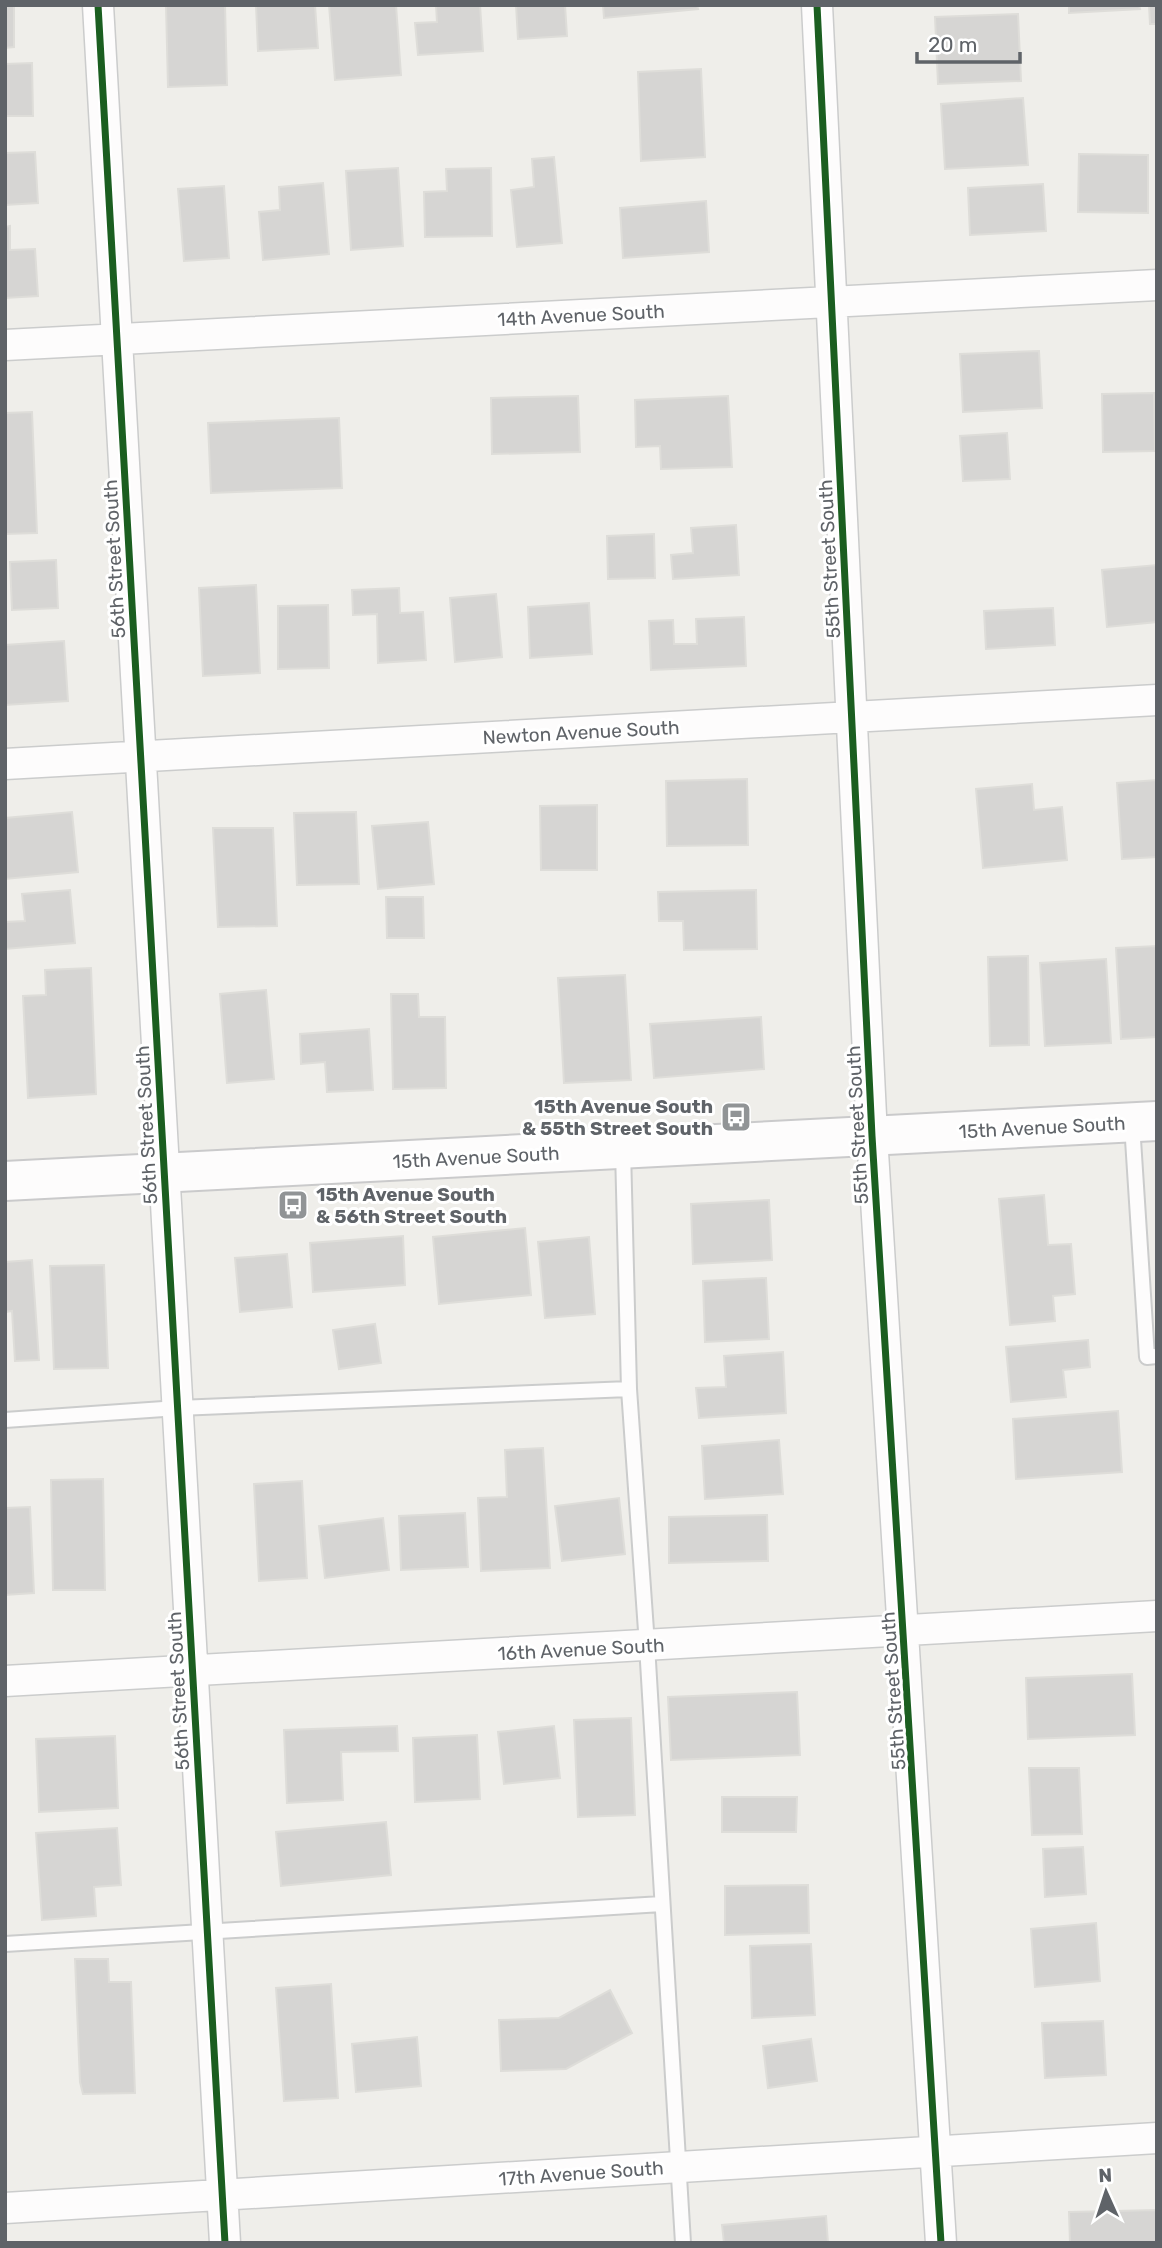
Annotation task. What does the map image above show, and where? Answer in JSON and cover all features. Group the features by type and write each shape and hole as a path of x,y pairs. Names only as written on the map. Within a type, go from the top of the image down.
{"street":[{"name":"56th Street South","path":"98,5 225,2243"},
{"name":"55th Street South","path":"817,5 872,1136 905,1630 941,2243"},
{"name":"14th Avenue South","path":"5,345 1157,285"},
{"name":"Newton Avenue South","path":"5,764 1157,700"},
{"name":"15th Avenue South","path":"5,1181 1144,1122"},
{"name":"16th Avenue South","path":"5,1681 1157,1616"},
{"name":"17th Avenue South","path":"5,2208 222,2197 936,2149 1157,2138"}],"lane":[{"path":"1144,1122 1147,1357 1157,1356"},
{"path":"623,1149 629,1389 647,1645 682,2243"},
{"path":"5,1420 177,1409 629,1389"},
{"path":"5,1944 662,1904"}],"building":[{"path":"5,5 14,5 14,47 5,48"},
{"path":"166,5 225,5 227,85 168,87"},
{"path":"256,5 315,5 318,48 258,51"},
{"path":"329,5 396,5 401,75 335,80"},
{"path":"436,5 480,5 483,51 418,55 415,23 437,22"},
{"path":"516,5 565,5 567,36 518,39"},
{"path":"603,5 697,5 698,9 604,18"},
{"path":"1069,5 1139,5 1140,9 1069,13"},
{"path":"1149,5 1157,5 1157,24 1150,24"},
{"path":"1018,14 1021,81 938,84 935,17"},
{"path":"32,63 33,116 5,116 5,64"},
{"path":"701,69 705,157 641,161 638,72"},
{"path":"1023,98 1028,165 945,169 941,104"},
{"path":"35,152 38,203 5,205 5,153"},
{"path":"1079,154 1148,155 1148,213 1078,212"},
{"path":"554,157 562,243 517,247 511,190 534,187 532,159"},
{"path":"398,168 403,246 351,250 346,171"},
{"path":"491,168 492,236 425,237 424,192 447,191 446,169"},
{"path":"323,183 329,254 263,260 259,212 280,210 279,187"},
{"path":"1043,184 1046,231 970,235 968,188"},
{"path":"224,186 229,258 184,261 178,189"},
{"path":"706,201 709,252 623,258 620,208"},
{"path":"10,226 10,250 35,249 38,296 5,298 5,227"},
{"path":"1039,351 1042,408 963,412 960,354"},
{"path":"1154,393 1155,451 1103,452 1102,394"},
{"path":"578,396 580,452 492,454 491,398"},
{"path":"728,396 732,467 661,469 660,446 636,447 635,400"},
{"path":"32,412 37,533 5,534 5,413"},
{"path":"339,418 342,488 211,493 208,423"},
{"path":"1007,433 1010,479 963,481 960,436"},
{"path":"736,525 739,575 673,579 671,555 693,553 691,528"},
{"path":"654,534 655,578 608,579 607,536"},
{"path":"56,560 58,608 12,610 10,562"},
{"path":"1157,565 1157,622 1107,627 1102,570"},
{"path":"256,585 260,673 203,676 199,588"},
{"path":"399,588 400,613 423,612 426,660 378,663 377,614 353,615 352,590"},
{"path":"496,594 502,657 455,662 450,598"},
{"path":"589,603 592,654 530,658 528,607"},
{"path":"328,605 329,668 278,669 278,606"},
{"path":"1053,608 1055,645 986,649 984,611"},
{"path":"744,617 746,666 651,670 649,621 673,620 674,644 697,644 696,619"},
{"path":"64,641 68,701 5,705 5,645"},
{"path":"747,779 748,845 667,846 666,781"},
{"path":"1157,780 1157,857 1122,859 1117,783"},
{"path":"1032,784 1034,810 1062,807 1067,860 983,868 976,789"},
{"path":"597,805 597,870 541,870 540,806"},
{"path":"72,812 78,872 5,879 5,818"},
{"path":"356,812 359,884 297,885 294,813"},
{"path":"428,822 434,884 378,889 372,826"},
{"path":"213,828 273,828 277,926 218,927"},
{"path":"70,890 75,943 5,949 5,922 25,921 22,894"},
{"path":"756,890 757,949 684,950 683,921 659,921 658,892"},
{"path":"386,897 423,897 424,938 387,938"},
{"path":"1157,946 1157,1037 1121,1039 1116,948"},
{"path":"1028,956 1029,1045 990,1046 988,957"},
{"path":"1106,959 1111,1043 1045,1046 1040,963"},
{"path":"91,968 96,1094 28,1098 23,996 46,995 45,970"},
{"path":"625,975 631,1080 564,1083 558,978"},
{"path":"266,990 274,1079 227,1083 220,994"},
{"path":"391,994 418,994 419,1017 445,1017 446,1088 393,1089"},
{"path":"761,1017 764,1069 654,1078 650,1024"},
{"path":"369,1029 373,1090 327,1092 325,1062 301,1064 300,1034"},
{"path":"1044,1195 1048,1245 1071,1244 1075,1294 1053,1296 1055,1321 1010,1325 999,1199"},
{"path":"769,1200 772,1260 693,1264 691,1204"},
{"path":"525,1228 531,1295 439,1304 433,1237"},
{"path":"403,1236 405,1285 313,1292 310,1243"},
{"path":"589,1237 595,1314 545,1318 538,1242"},
{"path":"287,1254 292,1307 240,1312 235,1258"},
{"path":"32,1260 39,1360 15,1361 12,1311 5,1312 5,1262"},
{"path":"104,1265 108,1368 54,1369 50,1266"},
{"path":"766,1278 769,1339 705,1342 703,1281"},
{"path":"375,1324 381,1363 339,1369 333,1330"},
{"path":"1088,1340 1090,1367 1063,1370 1066,1397 1011,1402 1006,1347"},
{"path":"783,1352 786,1413 699,1418 696,1388 726,1387 724,1356"},
{"path":"1118,1411 1122,1472 1016,1479 1013,1419"},
{"path":"779,1440 783,1494 705,1499 702,1446"},
{"path":"543,1448 550,1568 481,1571 478,1498 507,1497 505,1450"},
{"path":"103,1479 105,1590 53,1590 51,1480"},
{"path":"302,1481 307,1578 259,1581 254,1484"},
{"path":"619,1498 625,1554 562,1561 555,1506"},
{"path":"30,1507 34,1593 5,1595 5,1508"},
{"path":"465,1513 468,1567 401,1570 399,1516"},
{"path":"767,1515 768,1561 669,1563 669,1517"},
{"path":"383,1518 389,1570 325,1578 319,1526"},
{"path":"1132,1674 1135,1735 1028,1739 1026,1678"},
{"path":"797,1692 800,1755 671,1760 668,1697"},
{"path":"631,1718 635,1815 578,1817 574,1720"},
{"path":"397,1726 398,1751 341,1752 343,1800 287,1803 284,1730"},
{"path":"554,1726 560,1778 504,1784 498,1732"},
{"path":"477,1735 480,1799 415,1802 413,1738"},
{"path":"115,1736 118,1808 39,1812 36,1739"},
{"path":"1029,1768 1079,1768 1082,1834 1032,1835"},
{"path":"722,1797 797,1797 796,1832 722,1832"},
{"path":"386,1822 391,1875 281,1886 276,1832"},
{"path":"117,1828 121,1885 94,1887 96,1916 42,1920 36,1833"},
{"path":"1083,1847 1086,1894 1045,1897 1043,1849"},
{"path":"808,1885 809,1933 725,1935 725,1886"},
{"path":"1096,1923 1100,1981 1035,1987 1031,1929"},
{"path":"811,1944 815,2015 752,2018 750,1946"},
{"path":"75,1959 108,1959 109,1982 131,1982 135,2093 83,2094 80,2082"},
{"path":"331,1984 338,2098 284,2101 276,1988"},
{"path":"610,1990 632,2033 566,2069 501,2071 499,2020 559,2018"},
{"path":"1103,2021 1106,2075 1045,2078 1042,2023"},
{"path":"417,2037 421,2086 356,2092 352,2044"},
{"path":"811,2039 817,2081 768,2088 763,2046"},
{"path":"1157,2210 1157,2243 1070,2243 1069,2212"},
{"path":"826,2216 828,2243 724,2243 722,2225"}],"cycle path":[{"path":"98,5 225,2243"},
{"path":"817,5 872,1136 941,2243"}],"place":[{"name":"15th Avenue South & 55th Street South","path":"736,1117"},
{"name":"15th Avenue South & 56th Street South","path":"293,1205"}]}
